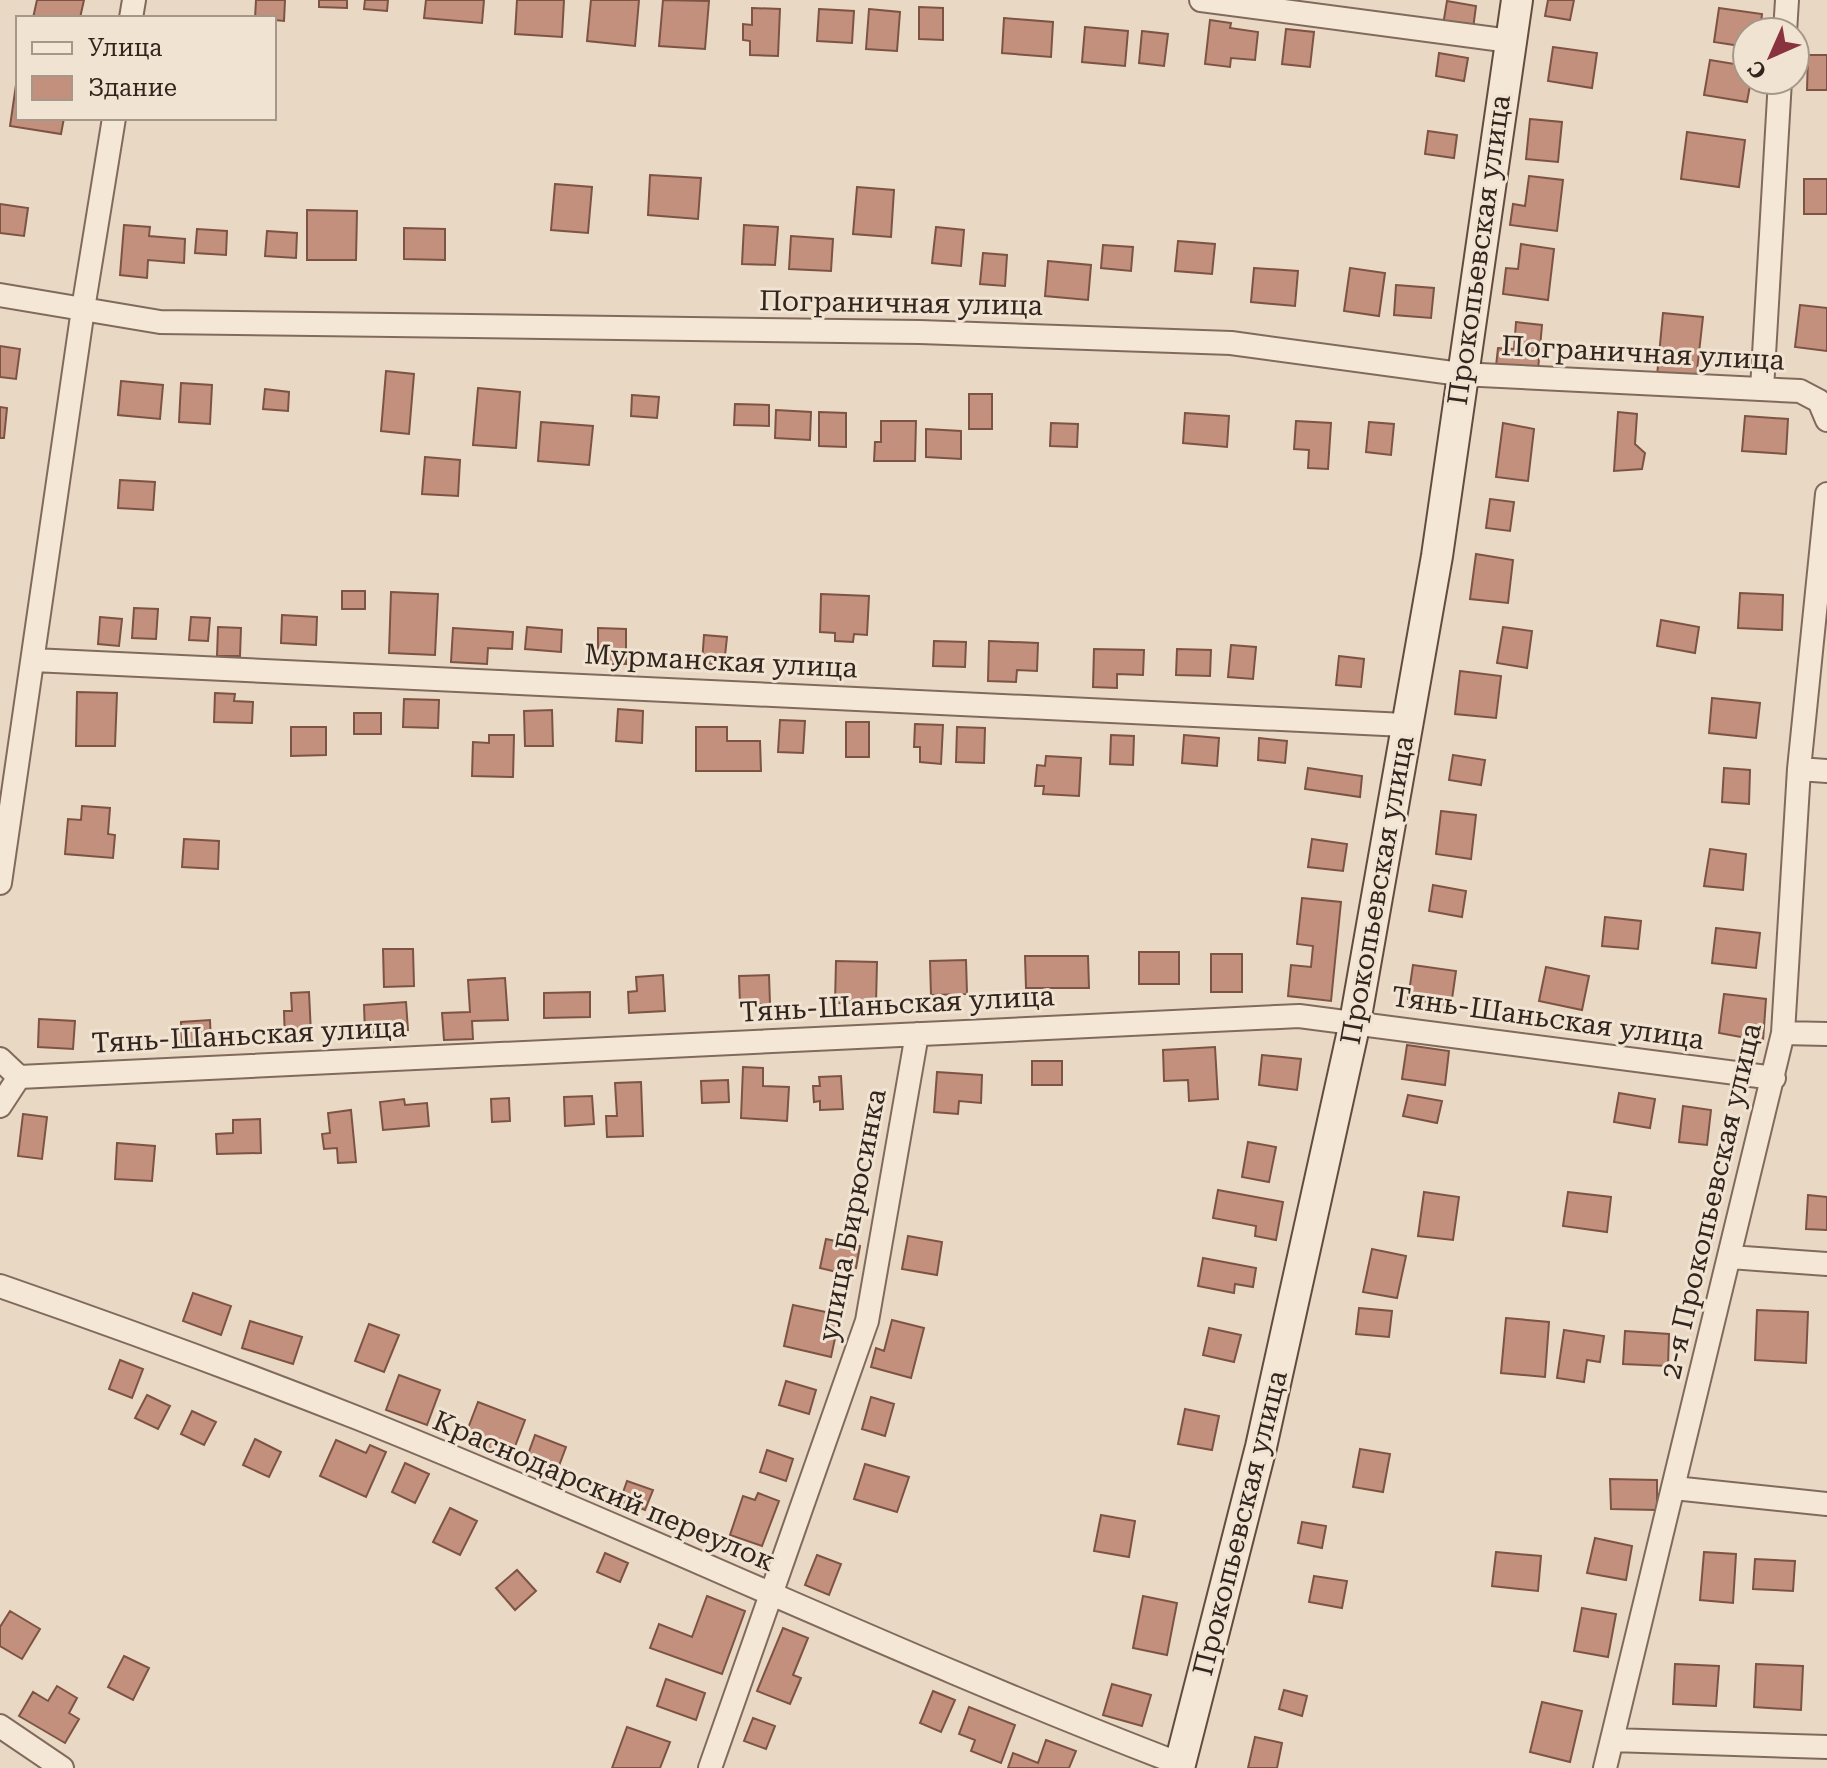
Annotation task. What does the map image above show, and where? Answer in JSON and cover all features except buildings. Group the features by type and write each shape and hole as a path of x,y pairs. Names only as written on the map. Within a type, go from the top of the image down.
{"main road":[{"name":"Прокопьевская улица","path":"1180,1766 1261,1447 1355,1022 1437,556 1460,374 1517,0"}],"street":[{"path":"1201,0 1510,41"},
{"path":"1762,389 1779,96"},
{"path":"0,883 83,309 114,120"},
{"name":"Пограничная улица","path":"0,295 160,322 920,332 1231,343 1460,374 1800,391 1819,401 1827,420"},
{"name":"2-я Прокопьевская улица","path":"1605,1768 1783,1033 1799,769 1826,531 1827,494"},
{"name":"Мурманская улица","path":"33,660 1405,725"},
{"path":"1799,769 1827,771"},
{"name":"Тянь-Шаньская улица","path":"19,1077 1299,1016 1774,1078"},
{"path":"1783,1033 1827,1034"},
{"name":"улица Бирюсинка","path":"710,1768 867,1321 917,1034"},
{"path":"0,1059 19,1077 0,1106"},
{"path":"1730,1257 1827,1264"},
{"name":"Краснодарский переулок","path":"0,1286 160,1342 363,1420 772,1596 1180,1766"},
{"path":"1674,1488 1827,1504"},
{"path":"0,1726 62,1768"},
{"path":"1612,1740 1827,1747"}]}
